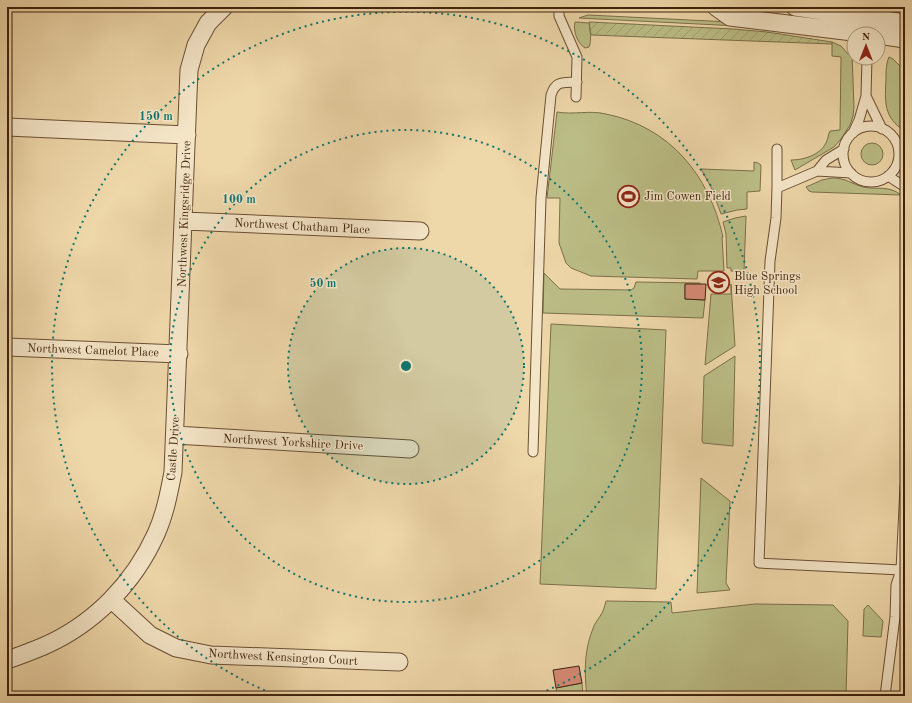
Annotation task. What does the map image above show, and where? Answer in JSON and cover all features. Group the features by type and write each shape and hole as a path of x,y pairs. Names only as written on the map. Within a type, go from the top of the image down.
{"street":[{"path":"187,134 189,70 196,45 208,23 224,7"},
{"path":"716,7 730,17 846,31"},
{"path":"795,7 868,12 905,23"},
{"path":"886,36 905,39"},
{"name":"Northwest Kingsridge Drive","path":"7,127 187,134 179,354"},
{"name":"Northwest Chatham Place","path":"184,221 420,231"},
{"name":"Northwest Camelot Place","path":"7,347 179,354"},
{"name":"Castle Drive","path":"7,660 45,646 80,626 112,600 137,570 157,533 167,503 174,472 179,354"},
{"name":"Northwest Yorkshire Drive","path":"175,435 410,448"},
{"name":"Northwest Kensington Court","path":"112,600 150,634 176,648 211,655 399,662"}],"lane":[{"path":"559,7 559,16 577,57 576,97"},
{"path":"868,12 868,26"},
{"path":"853,133 867,127 875,127 882,129 894,137 902,154 895,169 888,176 873,182 858,178 851,173 846,166 844,157 846,143 859,120 866,96 866,66"},
{"path":"533,452 541,198 551,95 554,87 559,83 577,82"},
{"path":"866,96 882,129"},
{"path":"777,149 776,218 770,261 759,563 901,570"},
{"path":"817,171 826,160 844,149"},
{"path":"777,188 817,171 851,173"},
{"path":"888,176 905,187"},
{"path":"885,696 895,617 896,585 901,570 905,486"}],"green space":[{"path":"588,15 730,22 738,26 579,18"},
{"path":"575,22 589,23 591,38 589,47 585,48 578,40 576,36"},
{"path":"589,22 767,32 832,42 832,44 591,35"},
{"path":"832,42 841,46 846,52 846,66 852,66 853,116 850,125 834,147 795,170 791,160 806,158 816,154 826,143 830,131 840,130 841,57 832,56"},
{"path":"889,57 905,71 905,131 898,126 889,115 887,108 885,95 886,70"},
{"name":"Jim Cowen Field","path":"557,112 600,113 629,120 649,130 667,142 683,157 697,174 708,193 717,214 723,237 724,271 698,271 697,279 591,276 571,268 566,263 559,243 560,198 547,198"},
{"path":"872,143 880,146 883,154 880,162 872,165 864,162 861,154 864,146"},
{"path":"754,162 761,165 760,191 747,192 747,209 721,214 712,189 701,169 754,171"},
{"path":"832,178 845,180 868,188 883,188 892,190 901,195 812,192 806,187 822,180"},
{"path":"746,216 744,271 731,271 731,268 727,268 726,234 723,222"},
{"path":"544,273 560,289 631,290 634,288 636,282 700,283 685,284 685,299 705,300 703,318 543,313"},
{"path":"731,284 735,346 705,365 711,294 731,294"},
{"path":"551,324 666,330 656,589 540,584"},
{"path":"735,356 733,446 703,443 704,376"},
{"path":"701,478 730,501 726,583 730,590 697,593"},
{"path":"606,601 671,602 672,613 755,604 833,605 848,621 846,696 587,696 585,669 588,643"},
{"path":"868,605 883,621 881,637 863,636 864,609"},
{"path":"582,683 583,696 557,696 556,688"}],"building":[{"path":"685,284 706,284 705,300 685,299"},
{"path":"579,666 582,683 556,688 553,670"}],"place":[{"name":"Jim Cowen Field","path":"628,196"},
{"name":"Blue Springs High School","path":"718,283"}]}
